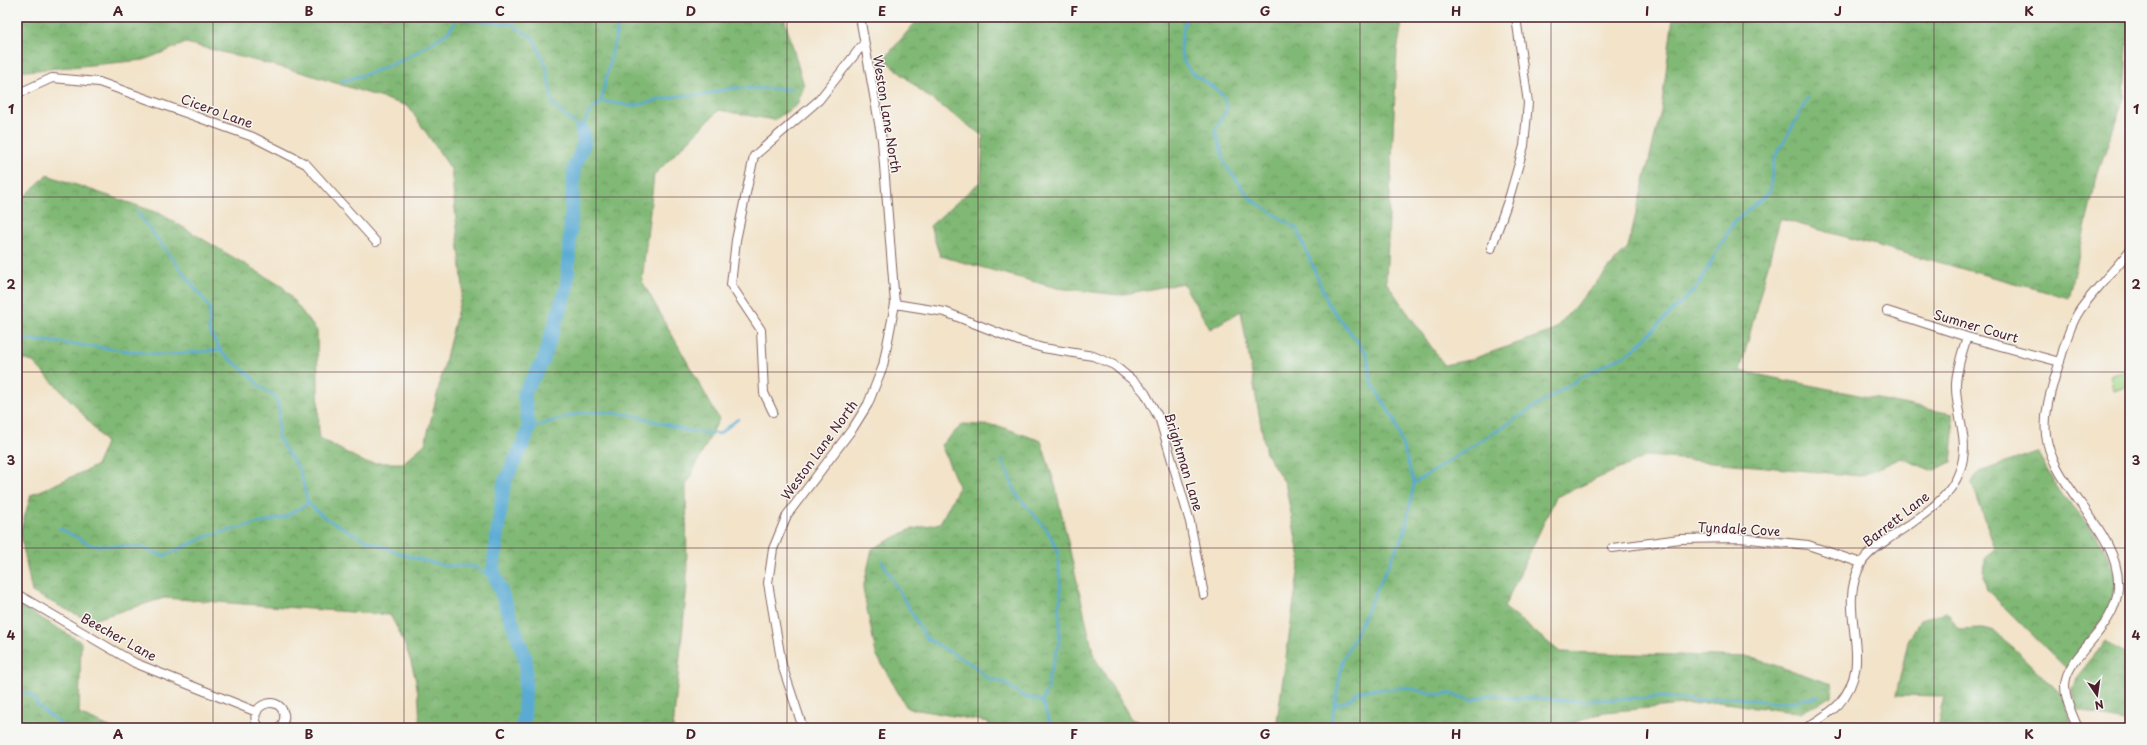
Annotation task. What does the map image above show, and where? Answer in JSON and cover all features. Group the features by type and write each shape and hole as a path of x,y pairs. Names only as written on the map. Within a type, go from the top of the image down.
{"street":[{"name":"Weston Lane North","path":"803,728 782,665 768,583 773,548 787,515 868,404 883,366 895,304 882,140 860,17"},
{"path":"1491,249 1510,195 1524,139 1528,102 1519,48 1516,17"},
{"path":"773,412 764,393 761,330 731,285 736,240 754,156 819,100 864,43"},
{"name":"Cicero Lane","path":"17,94 52,78 99,82 253,137 306,164 376,242"},
{"path":"2078,728 2069,706 2065,684 2074,663 2108,620 2116,600 2118,577 2115,564 2104,540 2058,469 2045,436 2046,409 2060,362 2078,312 2130,250"},
{"name":"Brightman Lane","path":"895,304 945,312 1019,341 1043,348 1093,356 1114,365 1133,380 1145,393 1160,420 1190,522 1204,595"},
{"name":"Sumner Court","path":"1887,312 1967,337 2060,362"},
{"name":"Barrett Lane","path":"1806,728 1837,706 1847,694 1853,682 1858,666 1858,653 1852,611 1852,594 1861,563 1877,547 1945,496 1960,472 1965,444 1956,384 1958,368 1967,337"},
{"name":"Tyndale Cove","path":"1612,548 1680,539 1740,538 1808,546 1861,563"},
{"name":"Beecher Lane","path":"17,594 135,663 257,712"},
{"path":"260,728 256,721 257,712 263,704 268,703 278,705 284,712 284,717 279,728"}],"green space":[{"path":"17,17 784,17 804,86 797,105 774,120 719,110 654,175 642,281 719,419 686,485 687,585 673,728 419,728 419,699 413,670 409,655 390,615 164,598 89,621 32,592 20,532 31,495 96,466 106,443 77,407 33,362 17,357 17,204 47,175 159,213 283,287 317,331 319,438 366,463 403,463 425,444 463,288 451,169 408,106 304,73 186,43 144,60 27,71 17,68"},
{"path":"920,17 1403,17 1397,51 1386,282 1444,365 1469,360 1553,331 1628,247 1661,111 1673,17 2129,17 2124,98 2098,172 2069,298 1780,219 1740,371 1952,414 1954,434 1951,462 1933,471 1901,458 1861,476 1648,456 1556,497 1504,607 1560,652 1750,657 1832,684 1832,696 1800,713 1718,702 1604,712 1561,728 1276,728 1300,559 1285,483 1266,454 1241,311 1210,329 1183,283 1119,295 1057,288 940,256 930,226 981,181 983,136 926,95 884,59"},
{"path":"2130,371 2130,387 2114,390 2111,375"},
{"path":"963,424 999,426 1041,441 1055,485 1094,656 1131,719 1155,728 990,728 988,722 907,708 876,654 863,589 872,549 909,530 940,523 959,487 941,445"},
{"path":"2037,452 2060,492 2099,540 2107,553 2115,578 2115,591 2107,611 2066,668 1987,590 1984,579 1985,559 1995,548 1972,483 1979,472"},
{"path":"17,604 81,642 79,714 112,728 17,728"},
{"path":"1947,612 1958,629 1982,628 1995,631 2063,697 2073,728 1937,728 1944,696 1896,695 1908,642 1920,619"},
{"path":"2106,641 2130,658 2130,722 2094,715 2075,708 2072,690 2076,678"}],"waterway":[{"path":"342,81 373,72 407,58 447,33 459,17"},
{"path":"461,17 466,20 512,24 533,38 546,65 553,105 582,130 589,113 601,101 620,17"},
{"path":"1186,17 1181,48 1187,67 1215,88 1225,100 1227,109 1215,130 1226,166 1251,199 1297,229 1329,305 1367,354 1371,382 1395,421 1414,483"},
{"path":"601,101 632,106 678,96 703,95 731,88 791,89"},
{"path":"1330,728 1343,660 1405,531 1414,483 1582,377 1632,351 1697,287 1733,223 1770,191 1773,161 1808,98"},
{"path":"522,728 524,718 526,660 493,570 504,483 529,428 524,393 543,361 567,286 574,169 584,143 582,130"},
{"path":"137,212 210,308 209,331 223,354 249,374 259,386 275,396 279,407 278,438 300,471 308,503 325,518 366,540 406,556 446,566 474,566 498,581"},
{"path":"17,339 56,342 161,355 220,350"},
{"path":"529,428 580,413 603,412 633,415 688,431 719,434 738,419"},
{"path":"1002,460 1017,495 1048,531 1058,552 1061,597 1058,608 1060,616 1059,644 1048,679 1049,685 1042,702"},
{"path":"59,528 91,545 139,547 164,556 210,535 285,517 308,503"},
{"path":"882,561 926,638 976,667 985,677 1005,683 1023,696 1042,702 1052,728"},
{"path":"1334,706 1351,699 1357,692 1374,689 1388,690 1403,687 1440,695 1448,693 1472,700 1492,694 1515,699 1522,698 1581,701 1663,697 1695,701 1726,697 1781,703 1818,697"},
{"path":"17,690 30,694 41,709 59,722 61,728"}]}
